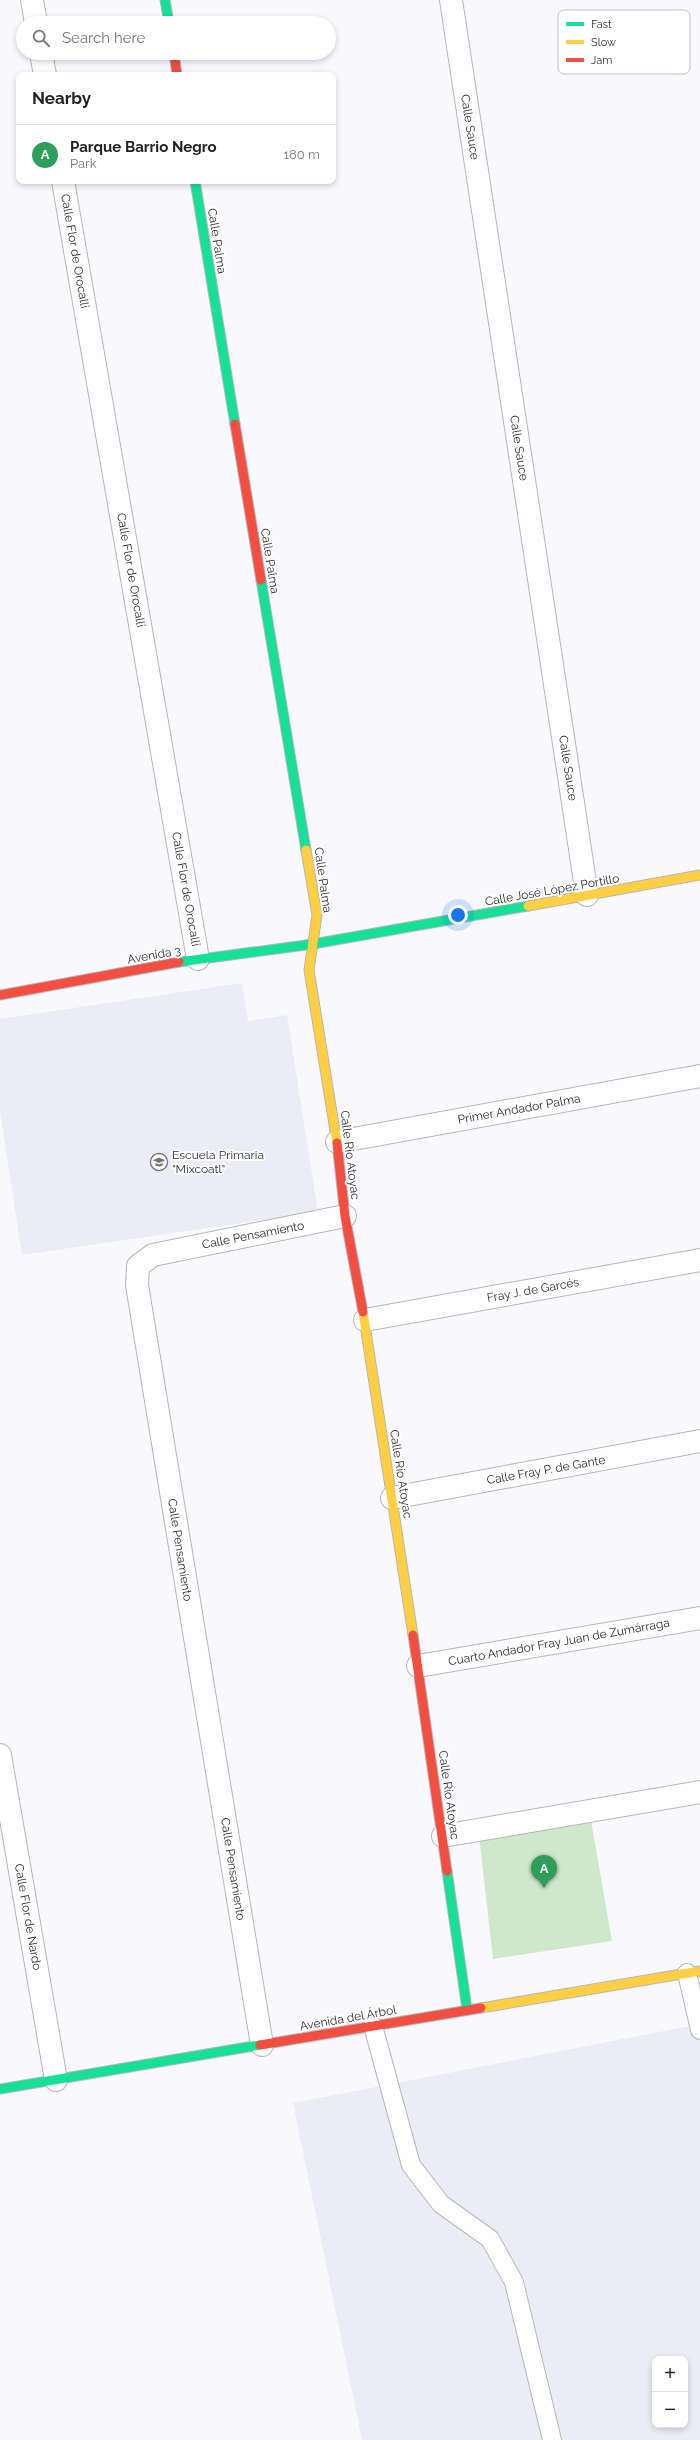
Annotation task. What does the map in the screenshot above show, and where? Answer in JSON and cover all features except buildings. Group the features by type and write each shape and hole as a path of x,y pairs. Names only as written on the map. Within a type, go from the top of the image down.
{"street":[{"path":"32,0 35,16"},
{"path":"165,0 168,16"},
{"name":"Calle Sauce","path":"451,0 587,895"},
{"path":"42,60 44,72"},
{"path":"175,60 177,72"},
{"name":"Calle Flor de Orocalli","path":"64,184 198,959"},
{"name":"Calle Palma","path":"195,184 317,915 313,944"},
{"name":"Calle José López Portillo","path":"313,944 700,875"},
{"name":"Avenida 3","path":"0,994 198,959 313,944"},
{"name":"Calle Río Atoyac","path":"313,944 309,970 337,1142 345,1216 365,1320 418,1666 467,2009"},
{"name":"Primer Andador Palma","path":"337,1142 700,1076"},
{"name":"Calle Pensamiento","path":"262,2045 137,1285 138,1266 153,1254 345,1216"},
{"name":"Fray J. de Garcés","path":"365,1320 700,1260"},
{"name":"Calle Fray P. de Gante","path":"392,1498 700,1442"},
{"name":"Cuarto Andador Fray Juan de Zumárraga","path":"418,1666 700,1618"},
{"name":"Calle Flor de Nardo","path":"0,1755 56,2080"},
{"path":"443,1836 700,1792"},
{"name":"Avenida del Árbol","path":"0,2089 467,2009 694,1972"}],"lane":[{"path":"694,1972 700,2030"},
{"path":"373,2026 411,2165 441,2204 490,2239 514,2282 552,2440"}],"shaded area":[{"name":"Escuela Primaria \"Mixcoatl\"","path":"242,983 248,1021 287,1015 318,1212 22,1255 0,1111 0,1019"},
{"path":"700,2024 700,2440 362,2440 293,2103"}],"green space":[{"path":"590,1815 612,1941 493,1959 479,1835"}],"traffic: fast":[{"path":"165,0 168,16"},
{"path":"195,184 235,424"},
{"path":"261,580 306,850"},
{"path":"179,962 313,944 528,906"},
{"path":"447,1871 467,2009"},
{"path":"0,2089 260,2045"}],"traffic: slow":[{"path":"306,850 317,915 309,970 337,1143"},
{"path":"528,906 700,875"},
{"path":"363,1312 413,1635"},
{"path":"481,2008 700,1971"}],"traffic: jam":[{"path":"175,60 177,72"},
{"path":"235,424 261,580"},
{"path":"0,995 179,962"},
{"path":"337,1143 345,1216 363,1312"},
{"path":"413,1635 447,1871"},
{"path":"260,2045 481,2008"}],"place":[{"name":"Escuela Primaria \"Mixcoatl\"","path":"159,1162"},
{"name":"Parque Barrio Negro","path":"544,1888"}]}
